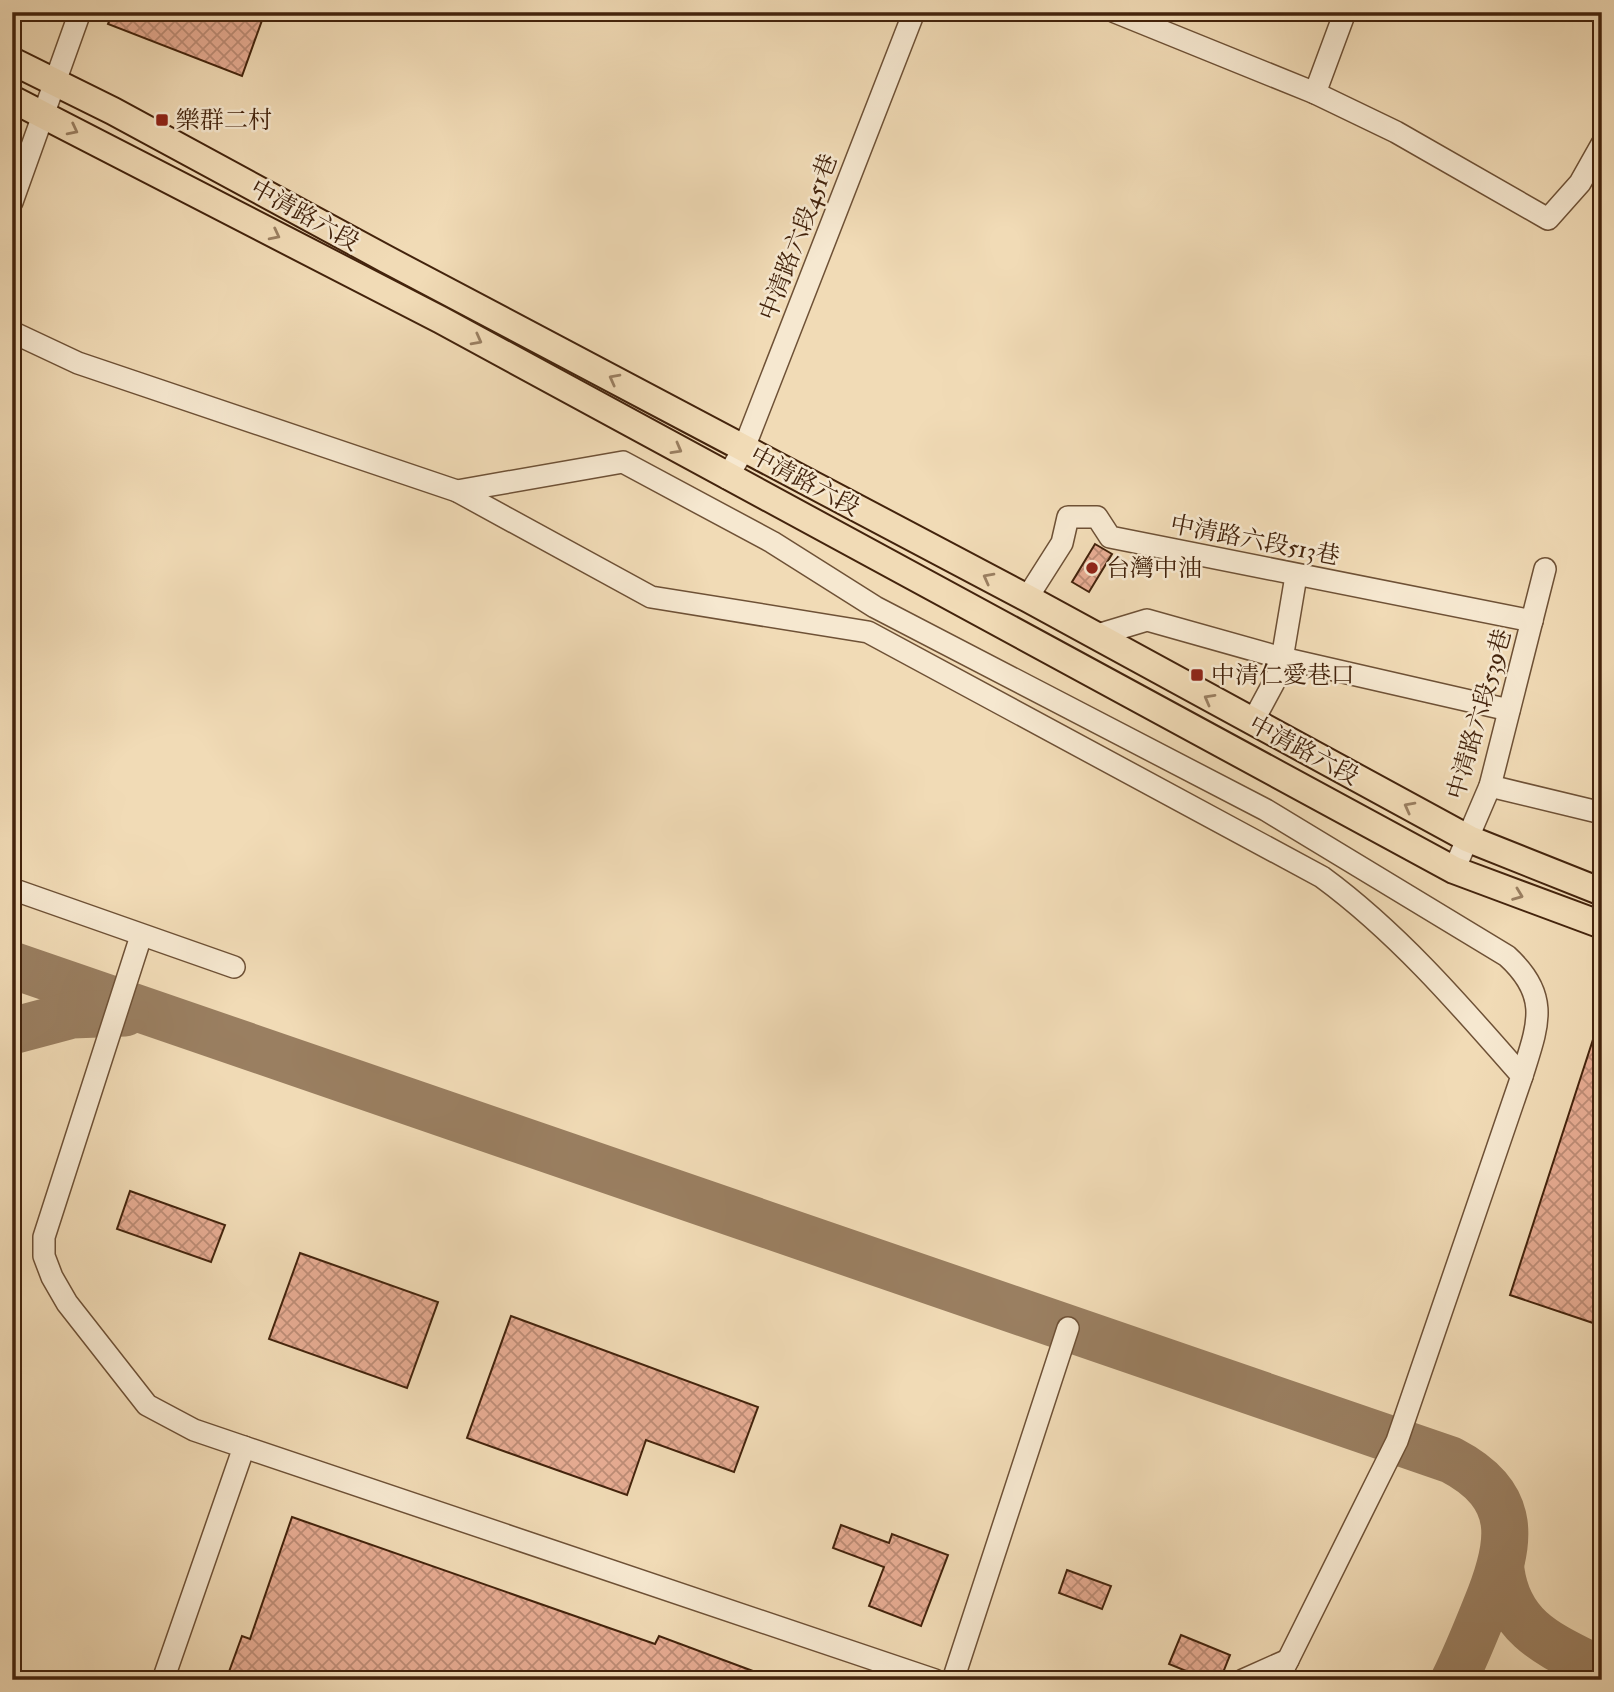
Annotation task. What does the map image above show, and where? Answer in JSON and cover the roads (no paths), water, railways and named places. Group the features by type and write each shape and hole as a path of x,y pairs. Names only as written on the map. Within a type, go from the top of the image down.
{"main road":[{"name":"中清路六段","path":"12,61 1027,598 1469,839 1602,892"},
{"name":"中清路六段","path":"12,99 441,320 727,478 989,616 1454,870 1602,925"}],"street":[{"path":"12,202 80,12"},
{"name":"中清路六段451巷","path":"727,478 744,448 914,12"},
{"path":"1115,12 1315,93 1395,132 1548,219 1580,183 1602,144"},
{"path":"1315,93 1345,12"},
{"path":"12,332 78,363 457,491 651,597 867,632 1322,877 1360,905 1467,1013 1522,1076"},
{"path":"457,491 623,462 772,542 875,607 1266,810 1507,956 1523,971 1534,987 1539,1007 1536,1030 1397,1441 1278,1680"},
{"name":"中清路六段513巷","path":"1027,598 1062,543 1068,517 1097,517 1110,537 1532,621"},
{"name":"中清路六段539巷","path":"1454,870 1489,786 1545,569"},
{"path":"1252,723 1280,671 1296,576"},
{"path":"1094,636 1147,621 1282,658 1509,710"},
{"path":"1489,786 1602,813"},
{"path":"12,889 234,967"},
{"path":"141,936 44,1237 44,1256 67,1303 147,1405 182,1425 244,1447 935,1680"},
{"path":"953,1680 1069,1328"},
{"path":"163,1680 244,1447"},
{"path":"1243,1680 1288,1660"}],"place":[{"name":"樂群二村","path":"162,120"},
{"name":"台灣中油","path":"1092,568"},
{"name":"中清仁愛巷口","path":"1197,675"}]}
